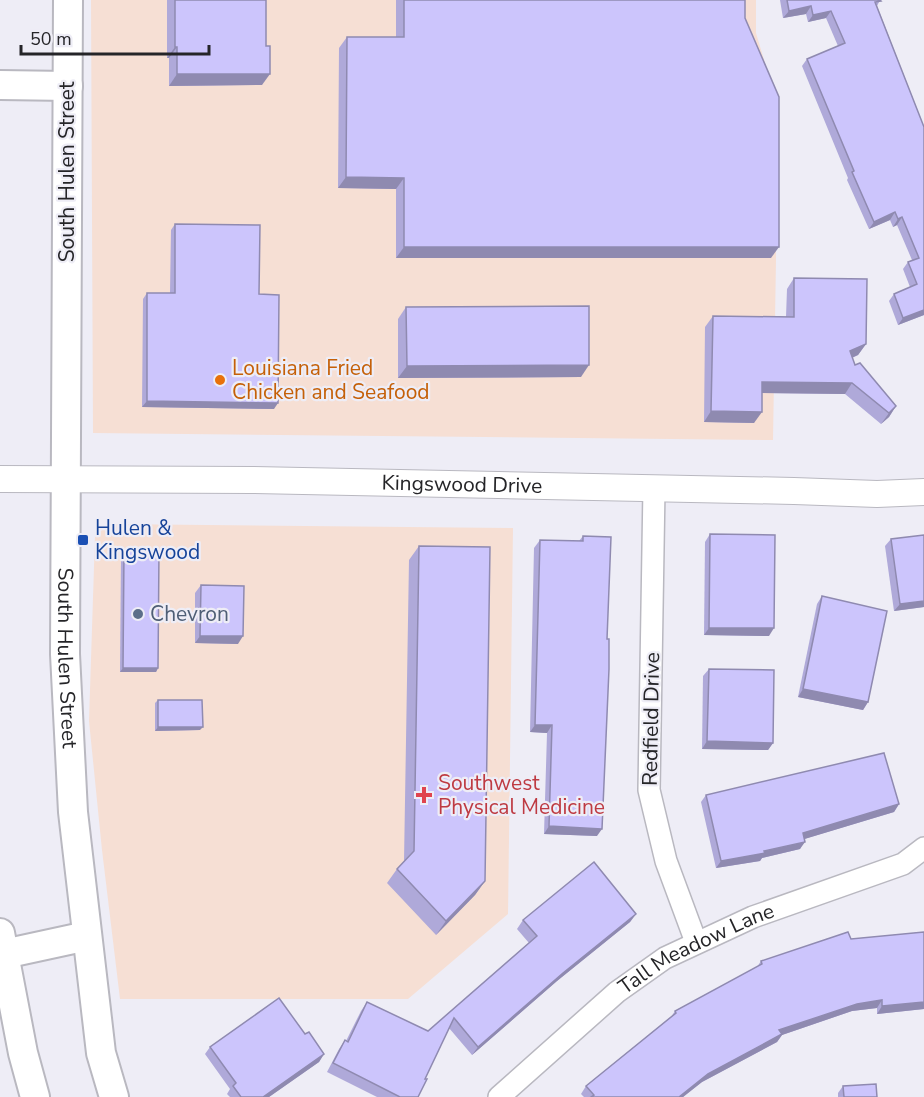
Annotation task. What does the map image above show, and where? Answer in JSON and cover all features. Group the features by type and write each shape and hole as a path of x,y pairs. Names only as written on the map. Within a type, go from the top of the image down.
{"main road":[{"name":"South Hulen Street","path":"68,0 65,654 73,812 101,1053 114,1097"},
{"path":"0,85 68,86"},
{"path":"35,1097 2,944 87,936"}],"street":[{"name":"Kingswood Drive","path":"0,479 253,480 877,494 924,492"},
{"name":"Redfield Drive","path":"654,488 649,790 666,861 696,942"},
{"name":"Tall Meadow Lane","path":"499,1097 617,992 665,958 753,917 903,864 924,848"}],"shaded area":[{"path":"91,0 756,0 756,33 776,100 773,440 93,433"},
{"path":"109,524 513,528 508,914 408,999 120,999 89,721 95,536"}],"building":[{"path":"175,0 266,0 266,46 270,46 270,74 177,74"},
{"path":"404,0 745,0 745,18 779,97 779,247 404,247 404,178 346,177 347,37 404,37"},
{"path":"787,0 881,1 875,2 924,127 924,310 903,318 894,294 917,284 908,262 919,258 902,217 898,219 895,212 874,222 807,59 845,43 831,11 813,15 811,6 789,11"},
{"path":"175,224 260,225 259,294 279,295 278,403 147,401 147,293 175,293"},
{"path":"794,278 867,279 866,344 850,351 855,365 860,363 896,406 889,413 852,383 762,382 762,412 711,411 713,316 794,317"},
{"path":"589,306 589,365 407,366 406,307"},
{"path":"710,534 775,535 774,628 709,628"},
{"path":"924,535 924,601 900,604 891,539"},
{"path":"583,536 611,537 607,639 609,639 609,669 602,829 549,826 552,725 535,725 540,540 583,541"},
{"path":"419,546 490,547 485,881 446,921 397,869 414,851"},
{"name":"Chevron","path":"124,551 159,551 158,668 123,668"},
{"path":"201,585 244,586 243,636 200,636"},
{"path":"822,596 887,611 868,702 803,689"},
{"path":"709,669 774,670 773,743 707,741"},
{"path":"158,700 202,700 203,727 158,727"},
{"path":"884,753 899,804 803,833 805,842 764,851 765,853 721,861 706,795"},
{"path":"594,862 636,914 563,973 478,1047 454,1018 418,1097 400,1097 333,1063 345,1040 348,1042 367,1002 428,1031 537,936 523,920"},
{"path":"848,932 851,939 924,932 924,1002 882,1006 882,1000 857,1004 779,1030 782,1034 708,1074 679,1097 591,1097 594,1095 586,1086 676,1013 675,1011 762,964 761,961"},
{"path":"279,998 305,1034 309,1032 324,1054 263,1097 241,1097 233,1086 236,1083 210,1047"},
{"path":"876,1084 877,1097 844,1097 843,1086"}],"place":[{"name":"Louisiana Fried Chicken and Seafood","path":"220,380"},
{"name":"Hulen & Kingswood","path":"83,540"},
{"name":"Chevron","path":"138,614"},
{"name":"Southwest Physical Medicine","path":"424,795"}]}
